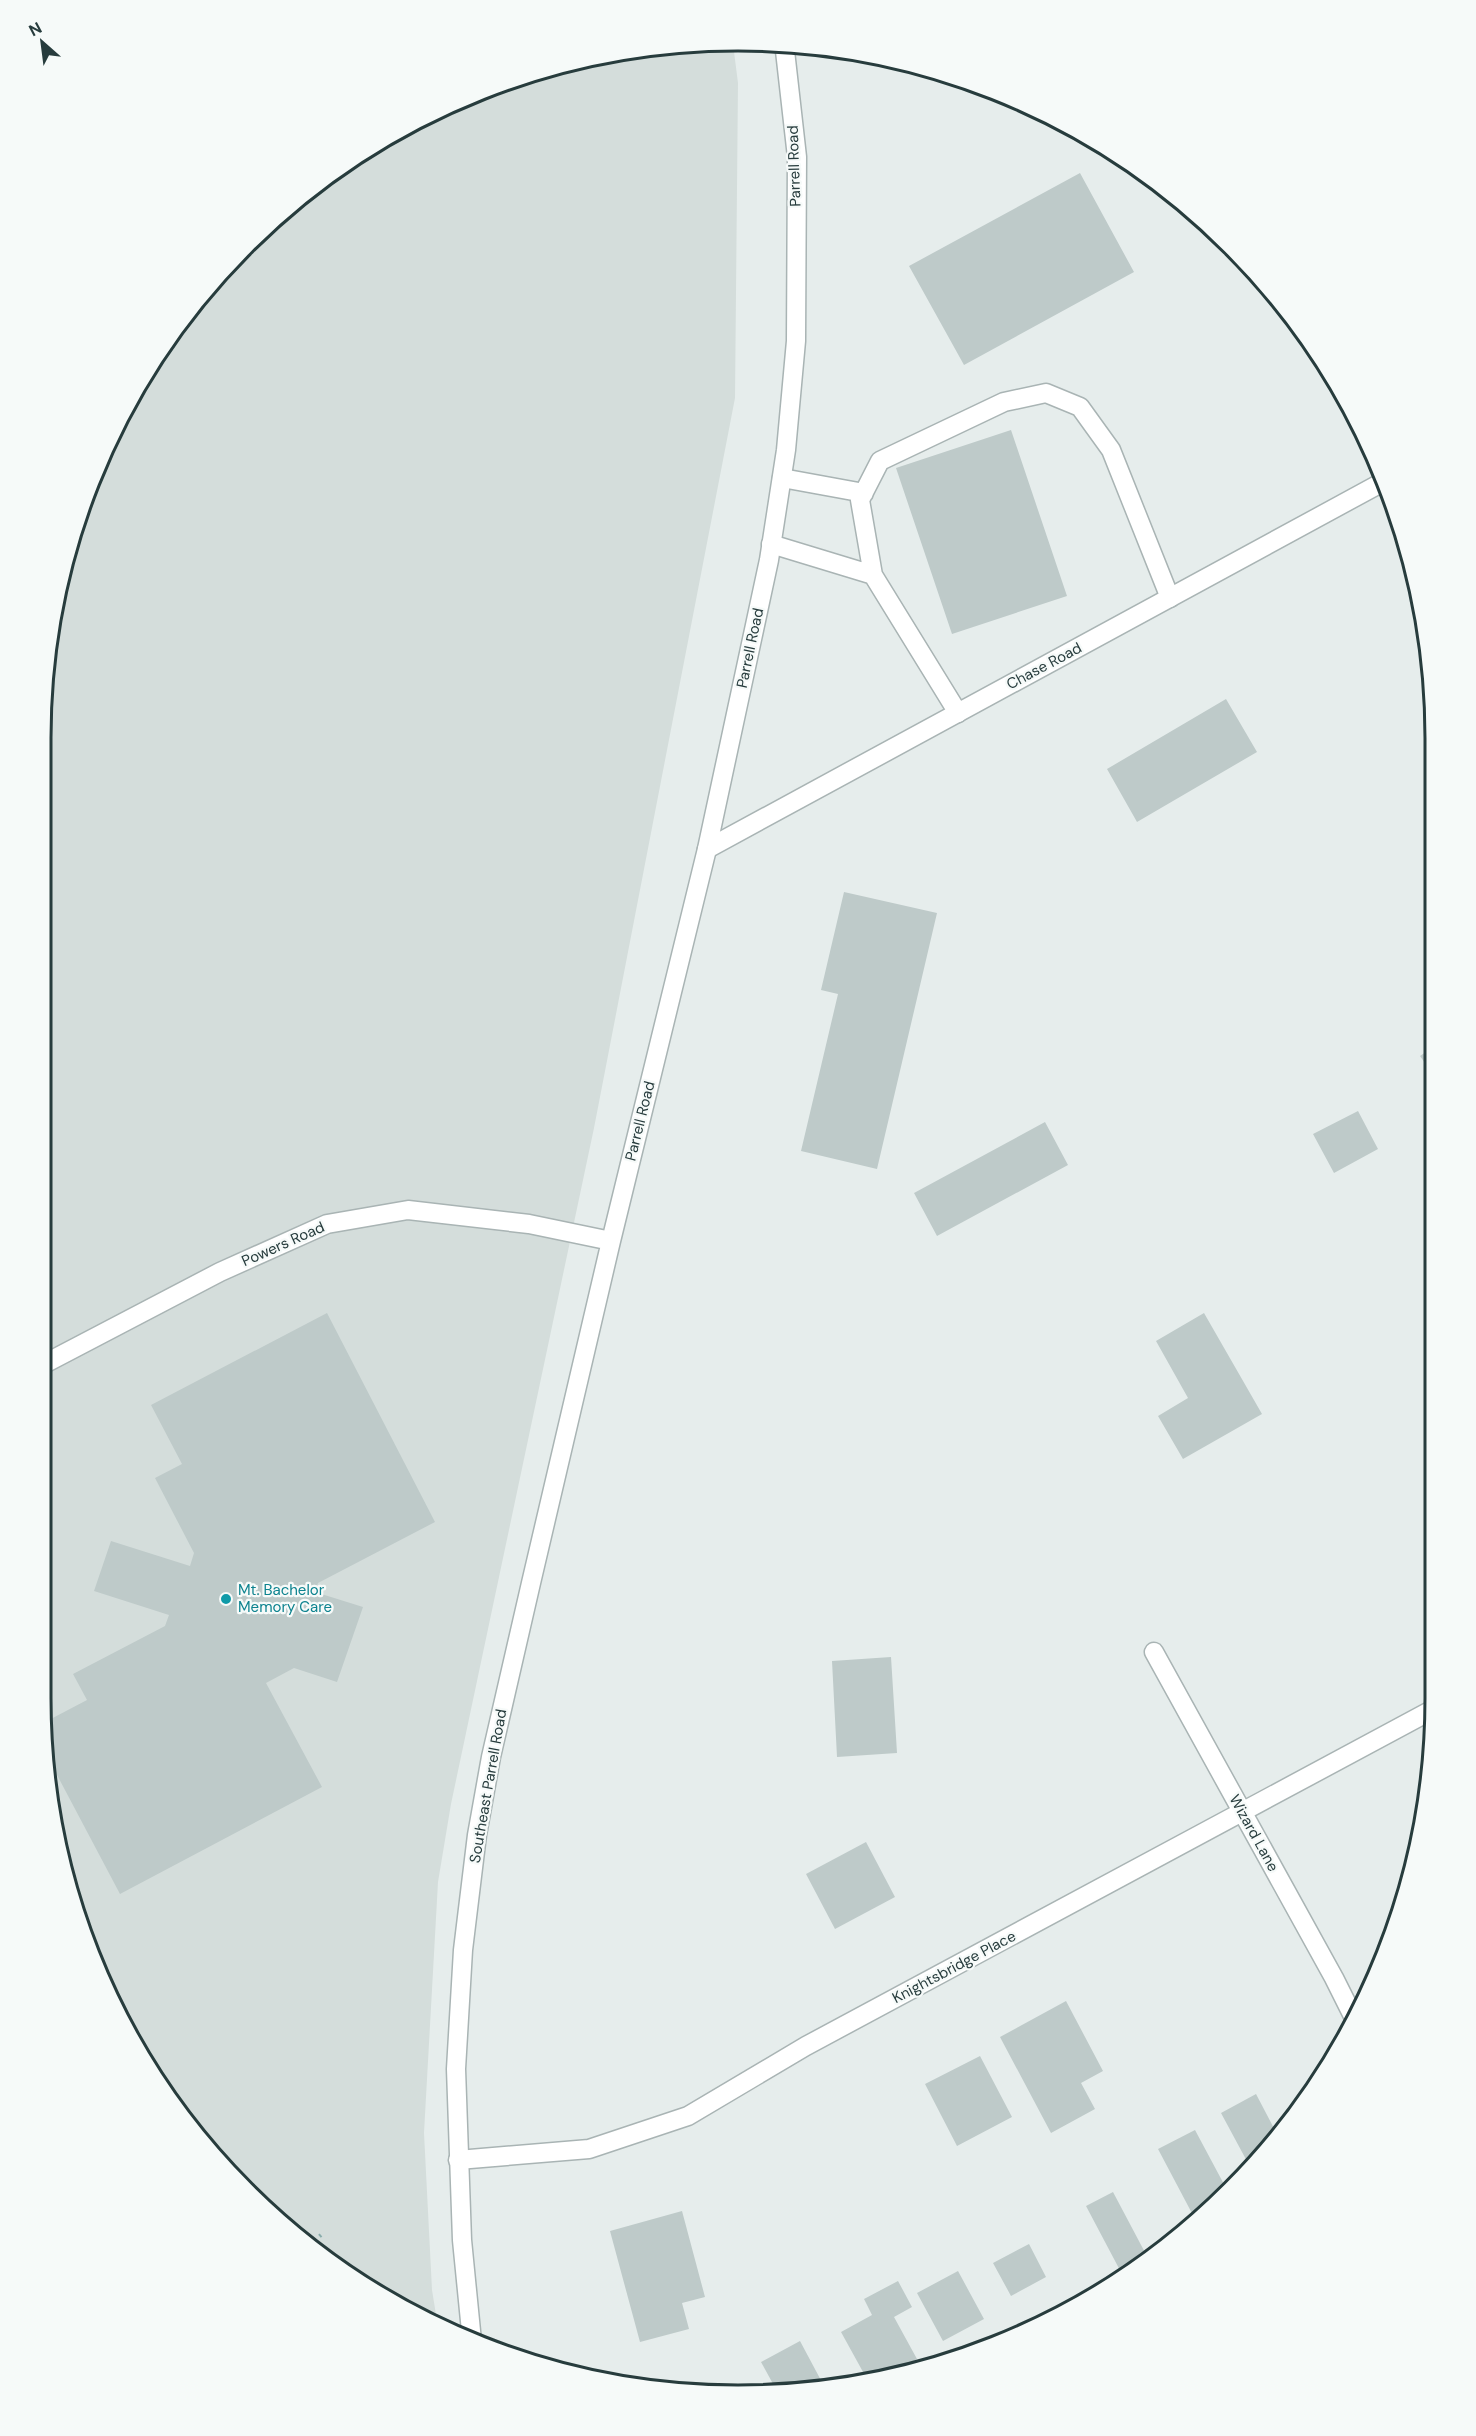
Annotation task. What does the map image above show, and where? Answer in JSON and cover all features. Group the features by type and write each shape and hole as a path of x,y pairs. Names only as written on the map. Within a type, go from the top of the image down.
{"street":[{"name":"Parrell Road","path":"611,1241 707,849 771,544 782,478 796,341 796,157 785,52"},
{"path":"958,713 873,575 860,500 880,461 1004,402 1046,393 1080,407 1111,450 1170,598"},
{"path":"782,478 864,493"},
{"name":"Chase Road","path":"707,849 1377,485"},
{"path":"771,544 873,575"},
{"name":"Powers Road","path":"51,1360 220,1272 327,1224 408,1210 529,1224 611,1241"},
{"name":"Southeast Parrell Road","path":"470,2331 458,2160 456,2069 463,1950 477,1835 491,1757 611,1241"},
{"name":"Wizard Lane","path":"1154,1652 1350,2010"},
{"name":"Knightsbridge Place","path":"458,2160 588,2149 688,2116 806,2046 1425,1714"}],"path":[{"path":"316,2240 321,2235"}],"shaded area":[{"path":"734,51 738,83 735,398 594,1128 451,1804 438,1882 424,2133 432,2290 436,2315 394,2293 320,2243 285,2215 221,2151 167,2080 143,2042 103,1961 74,1876 57,1788 52,1743 51,1698 51,738 52,693 57,648 74,560 87,517 103,475 143,394 167,356 221,285 285,221 356,167 395,143 475,103 517,87 604,64 693,52"}],"building":[{"path":"1080,173 1134,272 964,365 909,266"},
{"path":"1011,430 1067,596 952,634 896,468"},
{"path":"1226,699 1257,752 1137,822 1107,769"},
{"path":"844,892 937,913 877,1169 801,1151 838,994 821,990"},
{"path":"1425,1053 1425,1063 1420,1056"},
{"path":"1358,1111 1378,1149 1334,1173 1313,1134"},
{"path":"1045,1122 1068,1165 937,1236 914,1193"},
{"name":"Mt. Bachelor Memory Care","path":"327,1313 435,1522 318,1583 315,1592 363,1607 337,1682 294,1668 266,1683 322,1787 120,1894 55,1771 51,1719 87,1700 73,1674 165,1626 169,1615 94,1591 111,1541 190,1566 194,1553 155,1478 182,1464 151,1405"},
{"path":"1204,1313 1262,1414 1183,1459 1158,1416 1188,1398 1156,1341"},
{"path":"891,1657 897,1753 837,1757 832,1661"},
{"path":"866,1842 895,1897 835,1929 806,1874"},
{"path":"1066,2001 1103,2071 1081,2083 1095,2109 1051,2133 1000,2037"},
{"path":"980,2056 1012,2117 957,2146 925,2084"},
{"path":"1256,2094 1274,2128 1246,2160 1221,2113"},
{"path":"1195,2130 1224,2184 1192,2214 1158,2149"},
{"path":"1113,2192 1144,2251 1119,2269 1086,2206"},
{"path":"682,2211 705,2297 682,2303 689,2329 640,2342 610,2231"},
{"path":"1029,2244 1046,2277 1011,2296 993,2263"},
{"path":"958,2271 984,2319 943,2341 917,2293"},
{"path":"898,2281 912,2307 894,2317 917,2359 909,2364 864,2373 841,2332 872,2315 864,2299"},
{"path":"800,2341 821,2380 773,2384 761,2362"}],"place":[{"name":"Mt. Bachelor Memory Care","path":"226,1599"}]}
